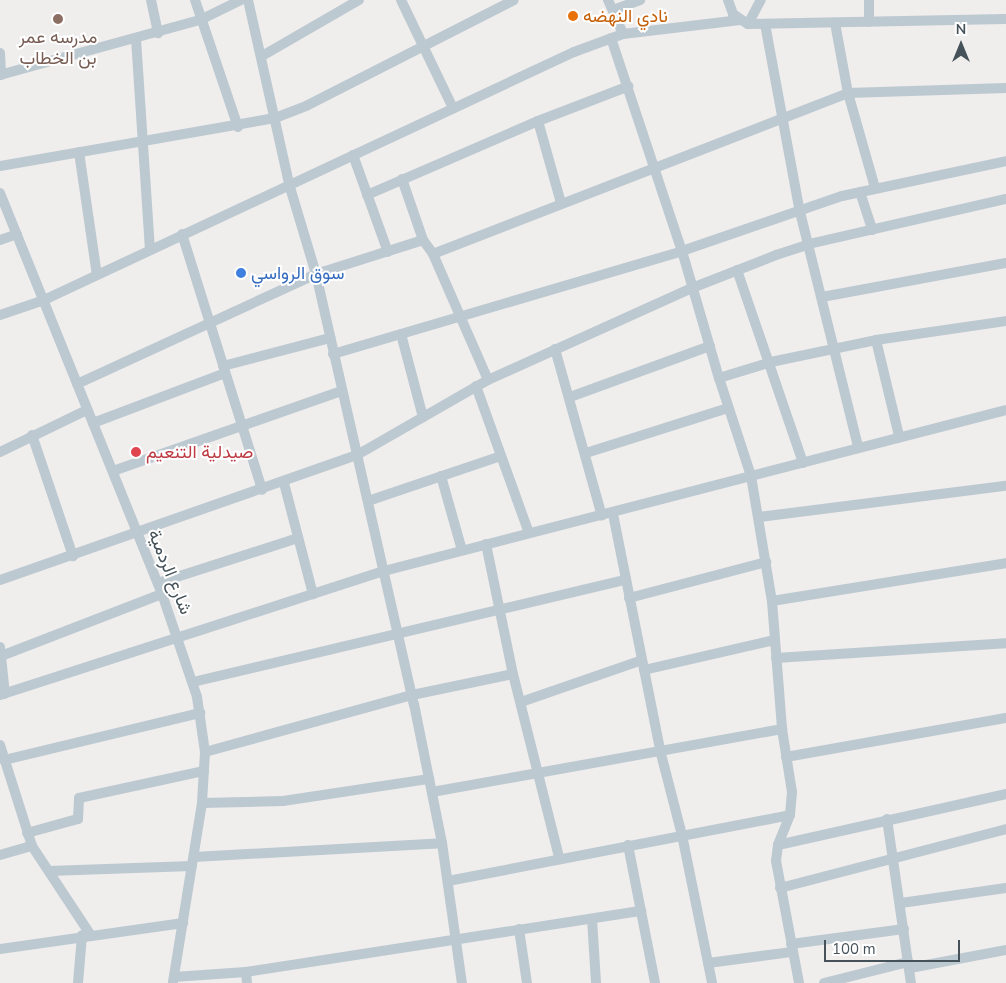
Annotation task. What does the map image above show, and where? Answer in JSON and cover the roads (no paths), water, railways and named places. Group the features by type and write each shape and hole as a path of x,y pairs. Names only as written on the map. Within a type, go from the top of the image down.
{"street":[{"path":"151,0 158,33"},
{"path":"195,0 200,20 238,127"},
{"path":"0,53 1,75 136,40 200,20 241,0"},
{"path":"248,0 289,184 316,274 341,391 412,695 442,843 458,939 462,983"},
{"path":"262,56 360,0"},
{"path":"401,0 453,108"},
{"path":"0,166 238,127 275,118 306,106 514,0"},
{"path":"608,0 623,34"},
{"path":"614,10 640,0"},
{"path":"728,0 733,14 744,22"},
{"path":"744,22 761,0"},
{"path":"869,0 869,22"},
{"path":"0,315 44,300 150,248 453,108 623,34 744,22 765,24 1006,19"},
{"path":"834,23 848,93 875,188"},
{"path":"765,24 781,117 800,208 858,447"},
{"path":"611,38 629,86 682,251 718,378 752,476 772,601 782,729 792,792 790,815 778,845 776,861 799,983"},
{"path":"136,40 145,141 150,248"},
{"path":"367,195 402,178 538,121 629,86"},
{"path":"433,254 654,166 848,93 1006,88"},
{"path":"538,121 561,203"},
{"path":"79,152 97,275"},
{"path":"353,155 388,252"},
{"path":"333,354 682,251 800,208 875,188 1006,161"},
{"path":"402,178 423,240 433,254 488,380"},
{"path":"860,192 872,230"},
{"name":"شارع الردمية","path":"0,193 158,583 193,682 200,713 204,752 202,803 174,980"},
{"path":"0,580 138,534 357,455 488,380 692,288 737,270 809,244 1006,198"},
{"path":"0,240 17,234"},
{"path":"182,234 262,490"},
{"path":"77,384 316,274 423,240"},
{"path":"822,297 1006,263"},
{"path":"737,270 771,362 803,463"},
{"path":"718,378 771,362 833,348 1006,321"},
{"path":"401,334 422,417"},
{"path":"93,423 224,370 330,338"},
{"path":"876,340 899,436"},
{"path":"570,397 710,346"},
{"path":"555,350 586,453 602,516"},
{"path":"476,386 529,534"},
{"path":"113,471 242,428 341,391"},
{"path":"586,453 728,408"},
{"path":"0,452 87,410"},
{"path":"162,594 1,652 3,695 384,571 486,544 613,514 899,436 1006,410"},
{"path":"32,435 73,556"},
{"path":"368,501 501,456"},
{"path":"442,476 462,550"},
{"path":"284,482 313,594"},
{"path":"759,517 1006,486"},
{"path":"613,514 660,750 682,835 712,983"},
{"path":"158,583 298,538"},
{"path":"486,544 513,674 560,857"},
{"path":"630,598 766,562"},
{"path":"772,601 1006,562"},
{"path":"193,682 399,636 500,609 626,580"},
{"path":"521,702 643,665 774,640"},
{"path":"776,658 1006,643"},
{"path":"204,752 412,695 513,674"},
{"path":"4,760 200,713"},
{"path":"786,757 1006,718"},
{"path":"432,792 782,729"},
{"path":"0,745 4,760 4,777 32,846 49,871 86,935 78,983"},
{"path":"27,833 78,819 79,798 204,771"},
{"path":"202,803 283,801 429,779"},
{"path":"778,845 886,819 1006,794"},
{"path":"448,881 560,857 790,815"},
{"path":"886,819 901,903 911,983"},
{"path":"780,888 1006,829"},
{"path":"49,871 442,843"},
{"path":"628,845 655,983"},
{"path":"0,855 32,846"},
{"path":"901,903 1006,888"},
{"path":"174,980 246,972 641,911"},
{"path":"592,920 596,983"},
{"path":"0,949 86,935 183,923"},
{"path":"519,929 527,983"},
{"path":"708,963 904,929"},
{"path":"824,983 909,965 1006,950"},
{"path":"246,972 247,983"}],"place":[{"name":"نادي النهضه","path":"573,16"},
{"name":"مدرسه عمر بن الخطاب","path":"58,19"},
{"name":"سوق الرواسي","path":"241,273"},
{"name":"صيدلية التنعيم","path":"136,452"}]}
